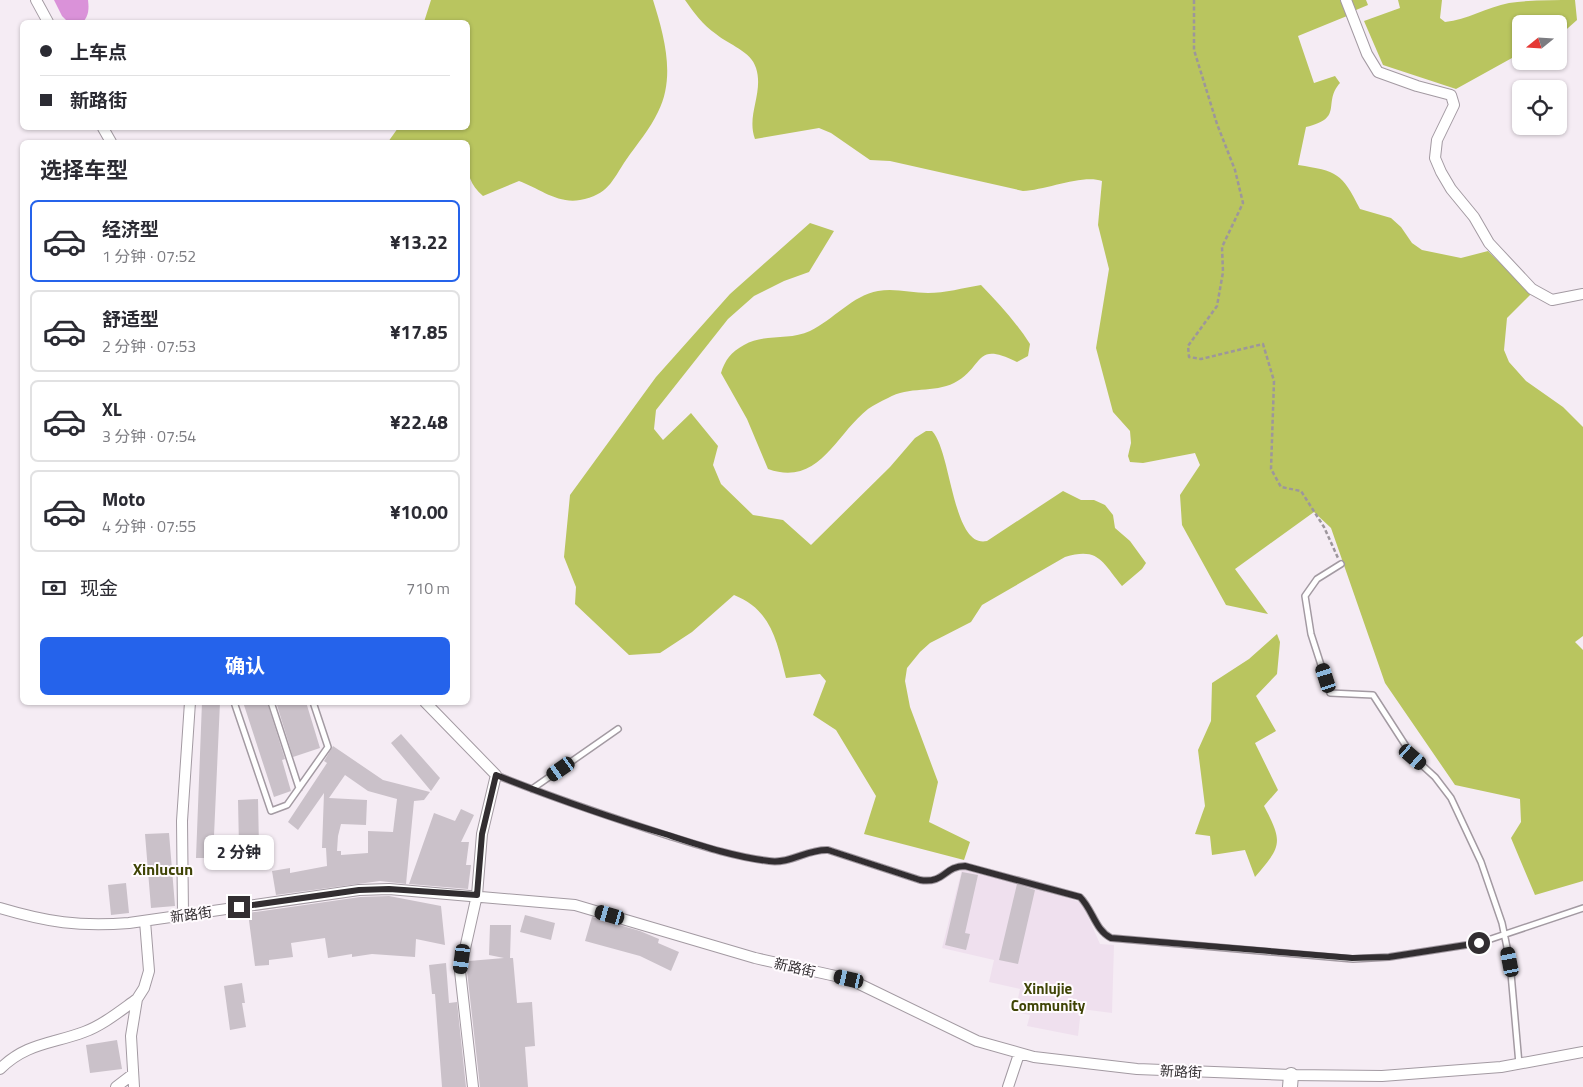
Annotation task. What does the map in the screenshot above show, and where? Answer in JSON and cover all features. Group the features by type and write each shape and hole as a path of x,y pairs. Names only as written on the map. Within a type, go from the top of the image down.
{"street":[{"path":"36,0 47,20"},
{"path":"1346,0 1367,54 1378,72 1417,86 1451,95 1454,104 1437,140 1435,158 1451,189 1474,217 1489,243 1542,297 1557,301 1583,294"},
{"path":"183,915 182,821 190,705"},
{"path":"428,705 496,775 482,834 477,895 460,972 473,1087"},
{"name":"新路街","path":"0,908 60,923 111,924 359,890 389,889 477,895 574,905 755,958 849,979 960,1034 994,1047 1019,1054 1137,1068 1290,1081 1382,1076 1519,1064 1583,1052"},
{"path":"134,1087 131,1036 137,1000 144,988 149,971 145,920"},
{"path":"0,1070 24,1051 36,1045 91,1029 137,1000"},
{"path":"1008,1087 1019,1054"},
{"path":"116,1087 133,1074"}],"lane":[{"path":"1341,564 1317,579 1305,596 1311,634 1330,694 1373,695 1413,757 1436,776 1451,798 1481,862 1505,936 1510,962 1519,1064"},
{"path":"235,705 271,810 287,805 328,747 314,705"},
{"path":"272,705 299,788"},
{"path":"532,789 618,729"},
{"path":"496,775 579,808 698,844 768,861 788,861 817,849 828,850 930,882 940,879 956,866 965,866 1080,897 1088,905 1102,933 1111,938 1352,958 1389,957 1479,943 1505,936 1583,908"}],"path":[{"path":"1194,0 1194,50 1217,124 1235,170 1243,203 1222,247 1223,272 1217,306 1188,346 1188,357 1201,359 1264,344 1274,381 1271,470 1281,487 1301,491 1324,527 1341,564"}],"shaded area":[{"path":"54,0 88,0 88,9 84,20 66,20"},
{"path":"962,869 1037,887 1082,903 1100,944 1114,945 1112,1013 1081,1009 1078,1036 1027,1026 1030,1015 1015,1012 1020,989 989,982 994,960 942,948"}],"green space":[{"path":"431,0 653,0 661,27 666,56 666,85 663,99 651,124 613,181 597,195 580,200 564,200 519,181 483,196 470,178 470,140 389,140 397,130 470,130 470,20 425,20"},
{"path":"685,0 1341,0 1347,16 1298,36 1314,83 1335,76 1340,83 1335,90 1329,114 1318,123 1306,127 1298,165 1322,169 1337,176 1348,188 1360,209 1391,218 1401,227 1412,243 1422,250 1461,258 1488,251 1531,294 1507,318 1504,350 1509,362 1526,381 1563,407 1583,427 1583,636 1575,642 1583,650 1583,881 1535,895 1511,838 1521,822 1520,799 1455,785 1385,683 1331,528 1314,512 1235,569 1268,614 1226,605 1182,525 1180,495 1200,465 1195,453 1143,463 1130,462 1128,456 1131,443 1130,431 1113,412 1096,348 1109,269 1098,225 1102,181 1085,179 1023,191 890,161 870,160 831,133 819,128 755,139 752,121 758,77 753,62 745,53 707,27"},
{"path":"1351,0 1366,0 1368,5 1356,10"},
{"path":"1398,0 1442,0 1440,18 1445,22 1461,19 1509,3 1575,0 1577,20 1568,28 1568,15 1512,15 1512,58 1456,89 1383,65 1364,21 1400,8"},
{"path":"810,223 834,231 809,272 784,281 754,296 728,319 656,410 654,429 663,440 691,413 718,446 713,465 721,484 753,515 783,520 811,545 890,467 915,438 926,431 932,431 939,442 959,515 966,530 975,539 987,541 1063,491 1081,500 1094,500 1105,505 1113,515 1115,528 1130,541 1146,563 1142,569 1122,586 1104,564 1093,555 1076,554 1065,557 982,605 971,622 930,643 907,668 905,681 910,707 938,782 929,822 970,842 964,860 864,834 876,796 836,730 813,715 826,681 820,674 786,678 776,640 771,629 765,618 747,601 734,595 692,632 660,653 629,655 575,604 576,587 564,557 570,495 656,377 730,294"},
{"path":"981,285 1025,336 1030,344 1028,356 1017,362 1003,356 986,355 964,377 954,383 938,388 896,394 868,409 825,456 813,465 801,471 786,473 768,469 747,419 721,373 724,364 735,350 752,341 794,336 810,331 860,297 869,293 891,290 934,293"},
{"path":"1277,634 1280,642 1277,674 1256,696 1276,731 1255,743 1278,790 1264,806 1277,836 1277,843 1270,858 1255,877 1245,850 1212,855 1210,836 1195,834 1205,806 1198,750 1211,721 1212,683 1249,659"}],"building":[{"path":"202,705 220,705 213,858 196,858"},
{"path":"244,705 268,705 285,759 282,760 291,791 274,797"},
{"path":"277,705 307,705 320,748 293,757"},
{"path":"401,734 440,778 431,791 391,743"},
{"path":"333,746 383,780 430,792 424,800 414,801 406,884 380,881 276,895 272,871 290,868 290,873 327,866 326,848 322,848 324,793 298,830 288,822 327,763 324,761","holes":["345,775 368,791 397,799 393,832 368,831 368,853 341,855 341,851 337,851 341,824 366,825 367,800 329,798"]},
{"path":"258,799 259,847 239,847 238,800"},
{"path":"461,809 474,815 461,842 469,842 466,865 471,865 468,889 409,884 434,813 455,821"},
{"path":"169,833 175,906 151,908 145,834"},
{"path":"962,872 978,875 965,933 970,934 966,950 945,945"},
{"path":"126,883 129,913 111,915 108,885"},
{"path":"1017,884 1035,890 1018,964 999,960"},
{"path":"389,896 441,906 445,945 416,939 415,957 372,954 352,957 352,954 328,958 325,938 291,943 293,957 269,960 269,965 255,966 248,913 360,897"},
{"path":"525,915 555,923 551,940 520,932"},
{"path":"592,917 640,931 659,939 658,943 679,952 671,971 640,956 585,941"},
{"path":"490,925 511,925 510,958 513,958 517,1003 532,1002 535,1046 525,1047 528,1087 480,1087 467,971 469,961 504,958 489,955"},
{"path":"446,963 449,1003 457,1002 466,1087 442,1087 435,994 432,994 429,965"},
{"path":"242,983 245,1003 242,1003 246,1027 230,1030 224,986"},
{"path":"117,1040 122,1069 90,1073 86,1045"}],"district":[{"name":"Xinlucun","path":"163,869"},
{"name":"Xinlujie Community","path":"1048,996"}],"route":[{"path":"239,907 359,890 389,889 477,895 482,834 496,775 579,808 729,853 768,861 783,862 817,849 828,850 930,882 940,879 956,866 965,866 1080,897 1088,905 1102,933 1111,938 1352,958 1389,957 1479,943"}]}
